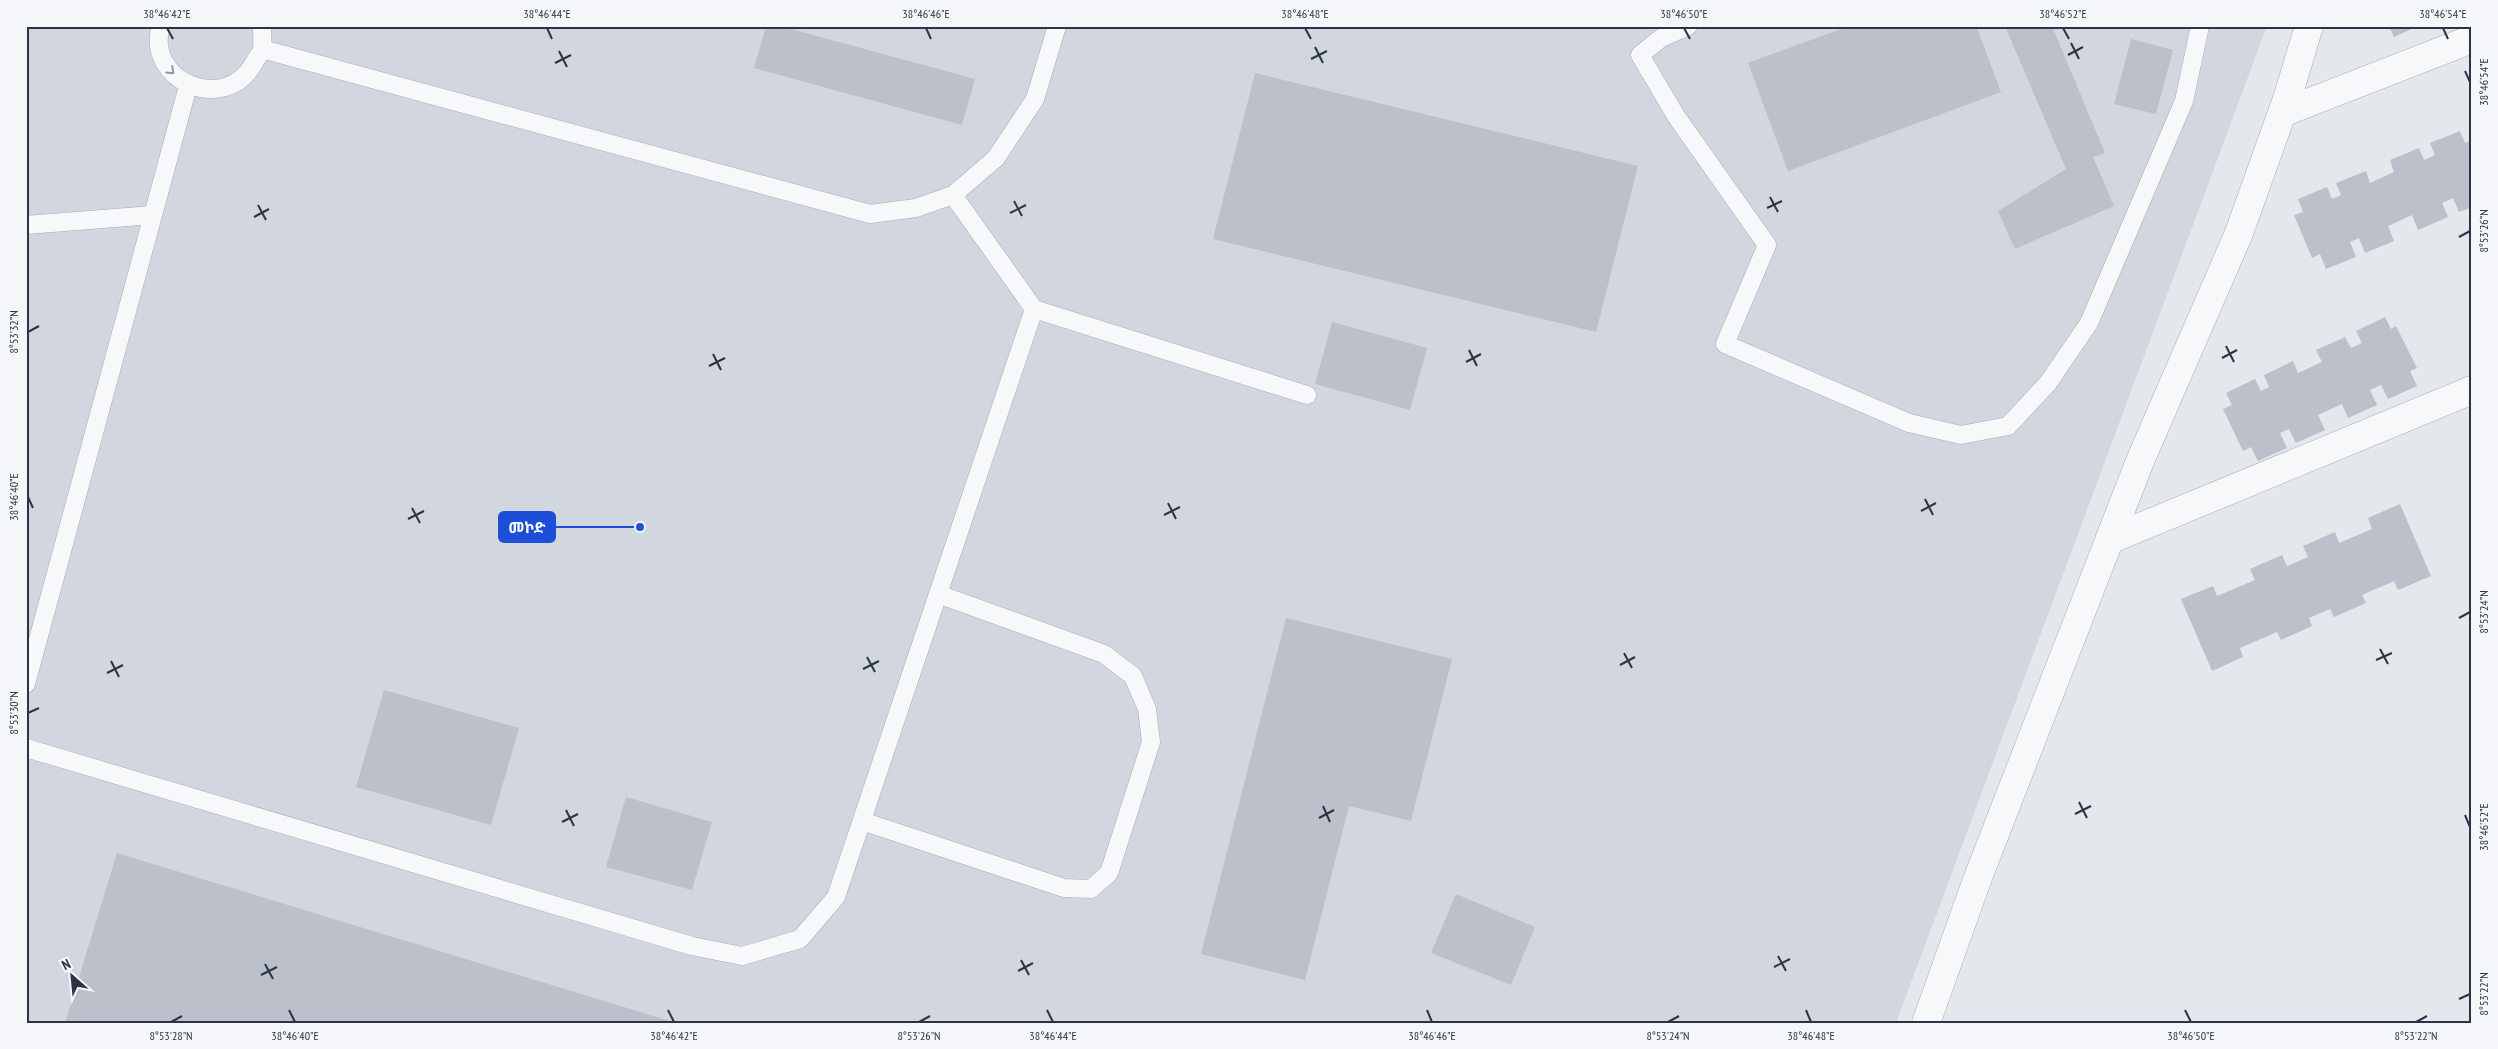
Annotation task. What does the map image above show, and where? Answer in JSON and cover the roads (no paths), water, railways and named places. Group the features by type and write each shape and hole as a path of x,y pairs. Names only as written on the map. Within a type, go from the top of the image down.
{"street":[{"path":"1926,1023 1977,880 2140,461 2239,233 2282,113 2308,26"},
{"path":"2282,113 2472,38"},
{"path":"2109,540 2472,390"}],"lane":[{"path":"161,26 157,38 166,66 188,86 219,90 247,76 262,50 262,26"},
{"path":"262,50 870,214 916,208 953,195 996,158 1035,99 1056,26"},
{"path":"1688,26 1661,38 1640,56 1676,116 1767,246 1725,344 1909,423 1962,434 2008,426 2048,383 2089,323 2184,101 2200,26"},
{"path":"26,684 188,86"},
{"path":"953,195 1034,310 1307,396"},
{"path":"26,225 153,215"},
{"path":"26,748 692,946 742,956 800,938 836,897 1034,310"},
{"path":"862,821 1064,888 1090,889 1109,874 1151,742 1147,709 1132,676 1104,654 938,594"}],"place":[{"name":"መኮድ","path":"640,527"}]}
